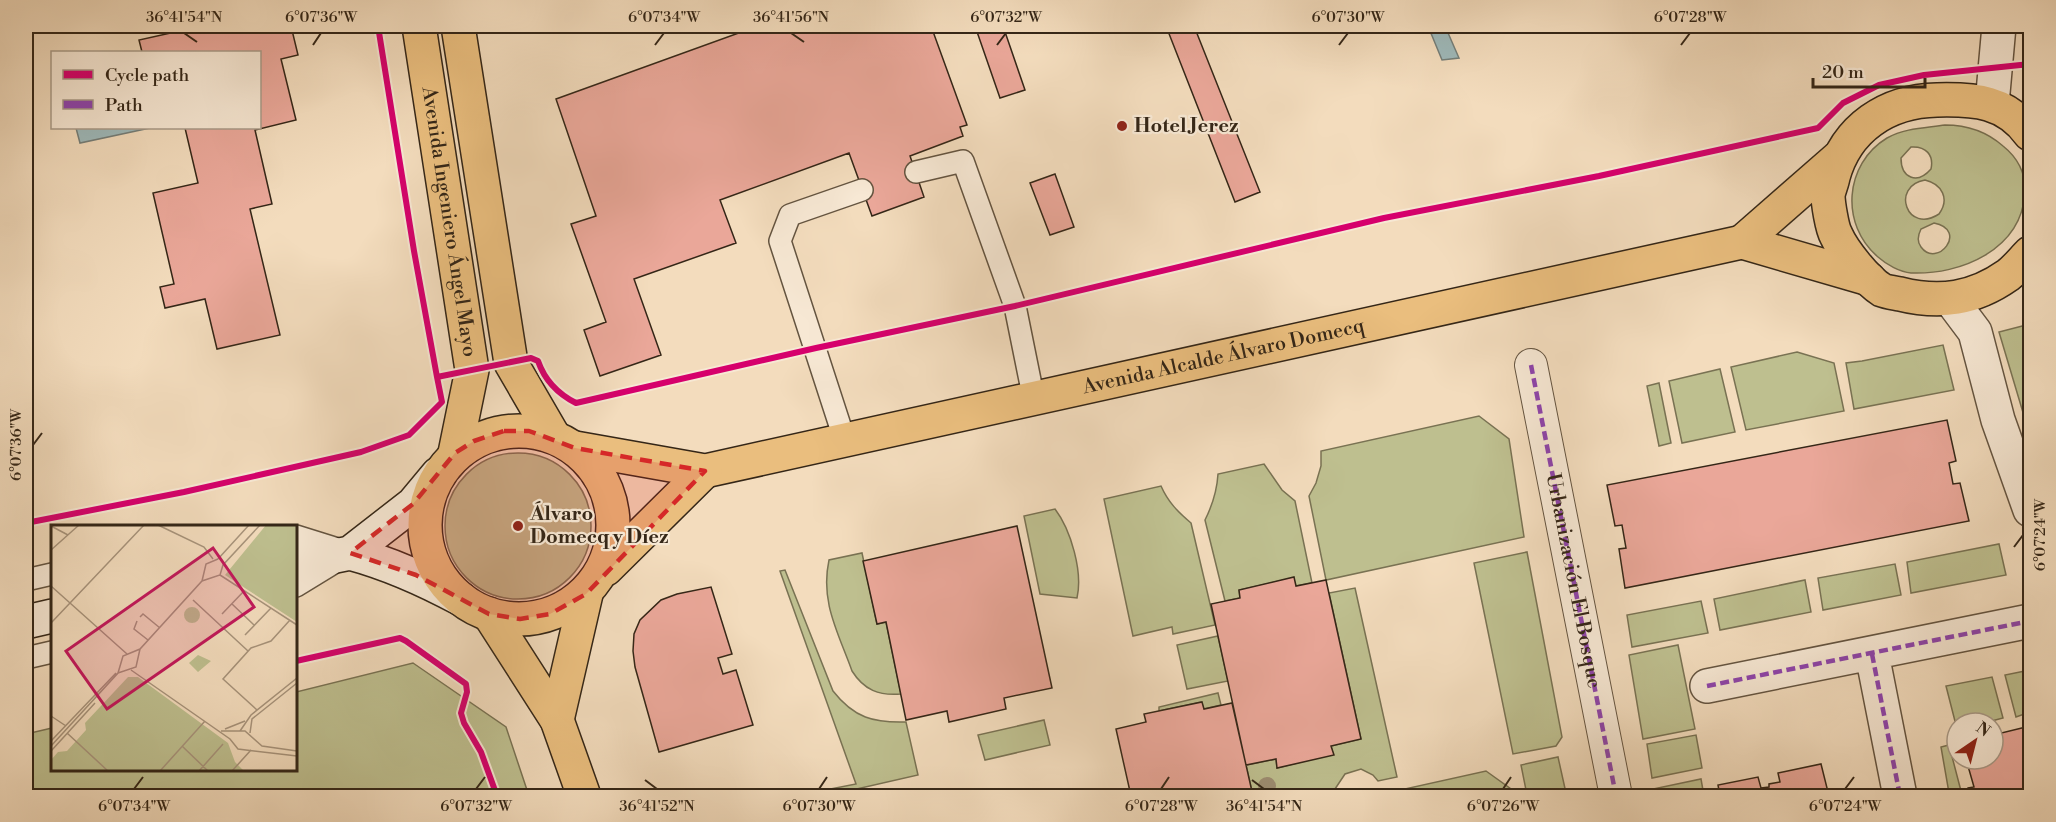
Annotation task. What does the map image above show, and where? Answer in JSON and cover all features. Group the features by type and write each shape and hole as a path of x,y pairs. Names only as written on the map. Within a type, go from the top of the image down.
{"main road":[{"name":"Avenida Ingeniero Ángel Mayo","path":"419,26 472,370 447,464"},
{"name":"Avenida Ingeniero Ángel Mayo","path":"458,26 511,363 564,442"},
{"path":"2031,134 2022,122 1992,104 1959,99 1924,100 1888,110 1859,128 1838,158 1828,196 1835,234 1854,264 1882,290 1918,299 1951,300 1981,291 2009,274 2031,253"},
{"name":"Avenida Alcalde Álvaro Domecq","path":"564,442 705,471 1034,400 1742,242 1838,158"},
{"name":"Avenida Alcalde Álvaro Domecq","path":"1742,242 1869,279"},
{"path":"584,796 557,720 475,607 440,576 427,548 425,517 433,486 447,464 474,441 504,431 529,431 564,442 589,461 606,487 614,518 612,547 606,569"},
{"path":"475,607 520,619 550,614 585,594 606,569 705,471"},
{"path":"557,720 585,594"}],"street":[{"path":"1992,104 1999,26"},
{"path":"1951,300 1975,332 1998,420 2031,510"},
{"name":"Urbanización El Bosque","path":"1531,365 1616,796"},
{"path":"297,564 350,552 412,504 447,464"},
{"path":"350,552 417,575 475,607"},
{"path":"26,622 51,616"},
{"path":"1707,686 2031,621"},
{"path":"1872,654 1900,796"}],"lane":[{"path":"916,172 963,161 1015,306 1034,400"},
{"path":"845,441 780,241 790,215 862,190"},
{"path":"297,536 350,552"},
{"path":"297,585 350,552"},
{"path":"26,580 51,574"},
{"path":"26,658 51,652"}],"highlighted area":[{"path":"504,431 529,431 575,448 705,471 586,594 550,614 520,619 489,614 416,575 350,553 413,504 455,453 474,441"}],"green space":[{"path":"1945,125 1969,128 1990,136 2017,161 2024,179 2025,193 2021,213 2013,230 1985,255 1968,264 1949,269 1911,273 1885,263 1866,244 1857,229 1852,195 1855,179 1862,163 1873,149 1887,138 1908,130","holes":["1911,147 1921,148 1930,156 1931,169 1920,177 1911,177 1902,165 1901,158","1925,180 1940,189 1944,203 1939,214 1928,219 1918,218 1911,214 1906,199 1908,191 1914,184","1934,223 1944,227 1949,233 1947,246 1935,254 1928,253 1919,243 1921,229"]},
{"path":"2030,324 2030,436 1999,332"},
{"path":"1943,345 1954,390 1854,409 1846,363"},
{"path":"1797,352 1834,363 1844,411 1746,430 1731,367"},
{"path":"1720,369 1735,432 1682,443 1669,381"},
{"path":"1659,383 1671,443 1659,446 1647,386"},
{"path":"1479,416 1509,439 1524,537 1326,580 1309,496 1321,466 1321,451"},
{"path":"518,453 532,454 546,459 559,465 570,474 579,485 585,498 590,512 590,540 585,554 579,567 570,578 559,587 546,593 532,598 518,599 504,598 490,593 477,587 466,578 457,567 451,554 446,540 445,526 446,512 451,498 457,485 466,474 477,465 490,459 504,454"},
{"path":"1264,464 1282,490 1295,501 1312,583 1296,586 1293,578 1239,590 1240,598 1225,601 1205,520 1214,497 1218,474"},
{"path":"1161,486 1174,506 1191,523 1215,625 1173,634 1172,627 1133,636 1104,499"},
{"path":"1055,509 1071,540 1077,564 1077,598 1040,594 1024,516"},
{"path":"1999,544 2006,575 1911,593 1907,562"},
{"path":"1527,552 1562,737 1556,746 1513,754 1474,563"},
{"path":"862,553 877,624 886,622 901,694 879,693 867,687 857,678 852,671 832,617 827,590 829,560"},
{"path":"1895,564 1901,595 1823,610 1818,578"},
{"path":"785,570 833,691 849,707 865,717 874,720 906,722 918,775 826,796 795,796 856,784 780,571"},
{"path":"1805,580 1811,612 1720,630 1714,599"},
{"path":"1355,588 1397,777 1378,781 1373,775 1361,769 1345,774 1335,789 1300,796 1253,796 1246,765 1276,759 1277,768 1333,754 1331,746 1361,739 1329,593"},
{"path":"1701,601 1708,633 1632,647 1627,615"},
{"path":"1218,636 1228,681 1187,689 1177,645"},
{"path":"1678,645 1695,729 1643,739 1629,655"},
{"path":"413,663 506,727 529,796 26,796 26,734 51,728 51,771 297,771 297,692"},
{"path":"2030,670 2030,712 2016,717 2005,675"},
{"path":"1992,677 2001,711 1952,711 1946,686"},
{"path":"1218,693 1221,705 1204,709 1201,702 1159,711 1159,707"},
{"path":"1044,720 1050,745 985,760 978,735"},
{"path":"1696,735 1702,768 1652,778 1647,744"},
{"path":"1945,746 1945,770 1941,747"},
{"path":"1558,757 1566,793 1573,791 1574,796 1538,796 1526,790 1521,765"},
{"path":"1486,771 1511,789 1512,796 1382,796 1382,794"},
{"path":"1945,771 1956,771 1961,791 1949,793"},
{"path":"1701,779 1704,796 1655,796 1653,789"}],"water":[{"path":"1428,26 1445,26 1459,58 1442,60"},
{"path":"76,129 145,129 80,143"}],"building":[{"path":"202,26 291,26 298,55 281,59 296,120 261,129 261,51 142,51 139,40"},
{"path":"758,26 931,26 967,125 960,127 963,136 910,156 924,197 872,216 849,153 720,200 736,243 634,279 661,355 600,376 584,330 606,322 571,224 596,216 556,99"},
{"path":"975,26 1003,26 1025,90 1000,98"},
{"path":"1166,26 1194,26 1260,192 1235,202"},
{"path":"185,129 259,129 255,130 272,204 250,209 280,335 217,349 205,299 165,308 160,287 174,284 153,193 198,183"},
{"path":"1055,174 1074,227 1050,235 1030,183"},
{"path":"1947,420 1956,461 1949,463 1953,484 1960,483 1969,521 1625,588 1619,549 1626,548 1622,525 1615,526 1607,485"},
{"path":"1017,526 1052,688 1004,698 1006,709 949,722 947,711 906,720 886,622 877,624 863,561"},
{"path":"1294,577 1296,586 1326,580 1361,739 1331,746 1334,755 1277,768 1276,759 1246,765 1211,604 1240,598 1239,590"},
{"path":"711,587 732,654 718,658 723,674 736,670 753,725 659,752 635,667 634,634 640,620 661,600"},
{"path":"1202,702 1204,709 1232,703 1253,796 1131,796 1116,729 1146,722 1144,714"},
{"path":"2030,726 2030,773 2027,780 2030,786 2030,796 1967,796 1965,792 1968,788 1974,787 1969,771 2005,771 2005,732"},
{"path":"1821,764 1829,796 1720,796 1718,785 1758,777 1761,788 1769,787 1769,784 1780,782 1778,773"}],"marked path":[{"path":"1531,365 1616,796"},
{"path":"1707,686 2030,621"},
{"path":"1872,654 1900,796"}],"cycle path":[{"path":"378,26 437,377"},
{"path":"26,523 184,492 361,452 409,435 442,402 437,377 531,358 538,361 544,375 553,386 576,403 816,348 1015,306 1384,218 1599,176 1818,128 1843,103 1879,85 1924,75 2030,64"},
{"path":"297,661 400,638 406,641 466,684 467,692 461,713 464,723 481,752 497,796"}],"place":[{"name":"Hotel Jerez","path":"1122,126"},
{"name":"Álvaro Domecq y Díez","path":"518,526"}]}
